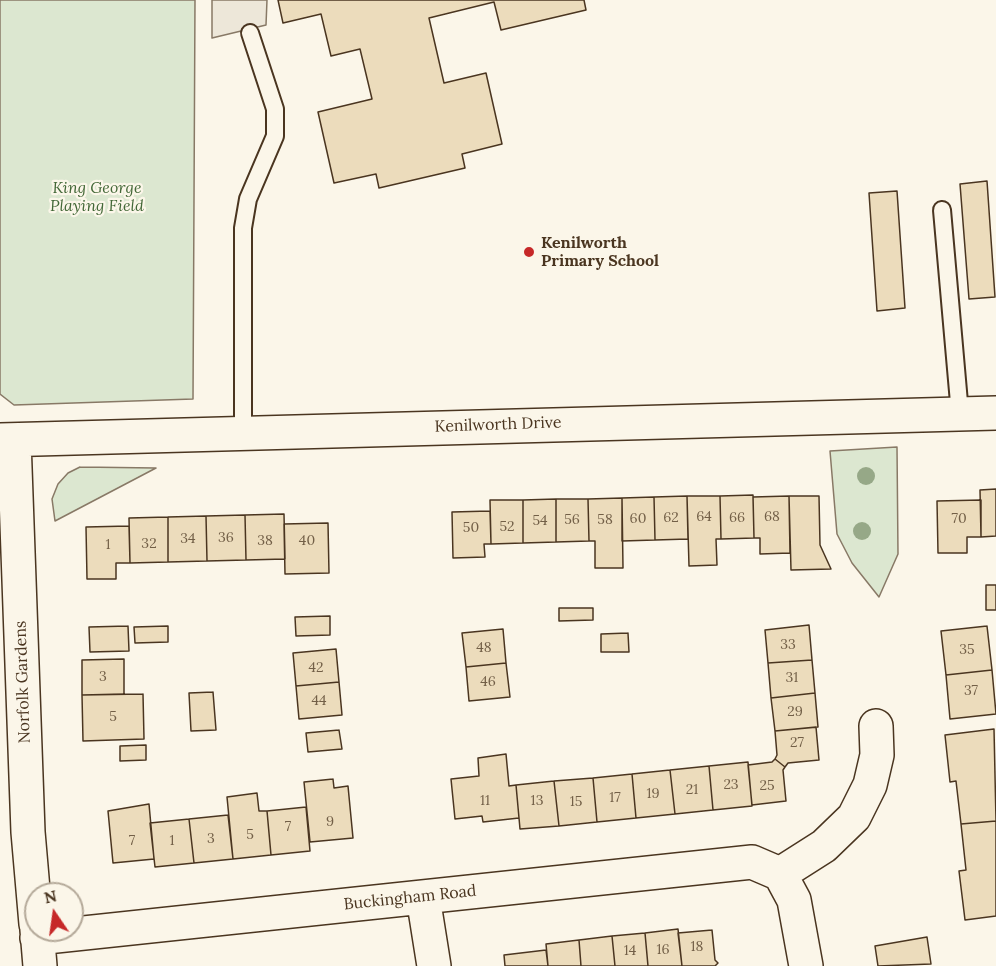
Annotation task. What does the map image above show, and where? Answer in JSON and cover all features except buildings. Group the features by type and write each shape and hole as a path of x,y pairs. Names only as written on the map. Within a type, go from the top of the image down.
{"street":[{"name":"Kenilworth Drive","path":"7,440 996,413"},
{"name":"Norfolk Gardens","path":"7,440 33,882"},
{"path":"806,966 794,900 780,874 824,846 854,817 870,785 877,755 876,726"},
{"name":"Buckingham Road","path":"84,934 752,862 780,874"},
{"path":"423,897 434,966"}],"lane":[{"path":"243,432 243,228 248,199 275,136 275,109 250,33"},
{"path":"942,210 960,414"}],"green space":[{"name":"King George Playing Field","path":"0,0 195,0 193,399 14,405 0,394"},
{"path":"897,447 898,554 879,597 852,563 837,534 830,451"},
{"path":"80,467 156,468 55,521 52,499 58,484 68,473"}],"shaded area":[{"path":"212,0 267,0 266,25 212,38"}],"place":[{"name":"Kenilworth Primary School","path":"529,252"}]}
